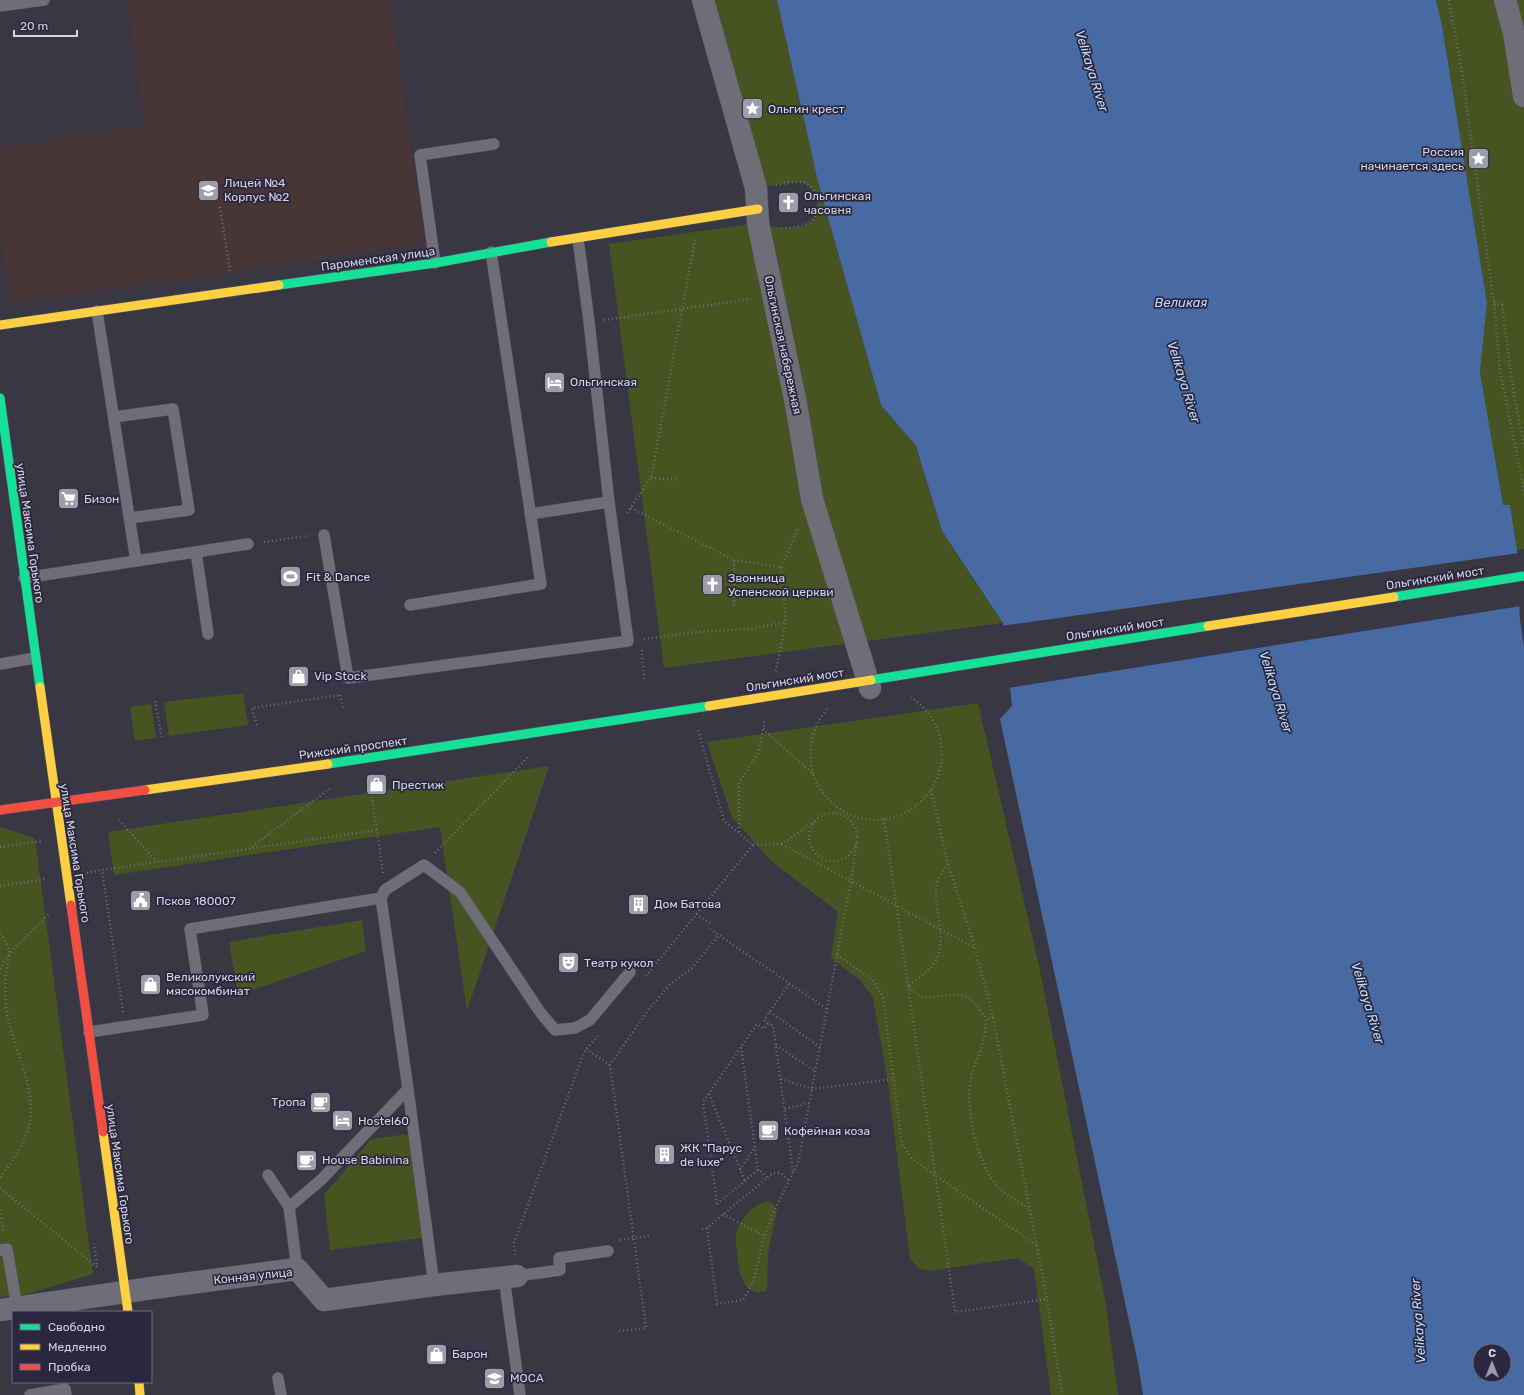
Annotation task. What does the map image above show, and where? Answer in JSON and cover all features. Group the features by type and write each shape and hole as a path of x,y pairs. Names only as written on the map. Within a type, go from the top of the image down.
{"main road":[{"name":"Пароменская улица","path":"0,325 435,263 491,252 758,210"},
{"name":"улица Максима Горького","path":"0,398 5,477 24,578 126,1302"},
{"name":"Ольгинский мост","path":"709,706 1524,576"},
{"name":"Рижский проспект","path":"0,810 391,755 709,706"},
{"path":"138,1383 140,1395"}],"street":[{"name":"Ольгинская набережная","path":"703,0 756,188 758,223 796,404 812,499 870,688"},
{"path":"1505,0 1514,33 1524,96"},
{"name":"Конная улица","path":"9,1308 126,1302 297,1269 324,1300 510,1276"}],"lane":[{"path":"0,6 44,0"},
{"path":"435,263 420,154 494,144"},
{"path":"324,535 348,678 628,641 609,502 590,322 578,238"},
{"path":"410,605 541,584 491,252"},
{"path":"97,311 136,561"},
{"path":"114,417 173,409 190,510 130,518"},
{"path":"530,514 609,502"},
{"path":"24,578 248,544"},
{"path":"196,552 208,634"},
{"path":"0,664 35,658"},
{"path":"89,1032 204,1015 190,929 383,894 424,865 460,892 540,1012 555,1030 575,1028 590,1020 630,972"},
{"path":"383,894 434,1285"},
{"path":"289,1206 321,1180 408,1089"},
{"path":"268,1175 289,1206 297,1269"},
{"path":"0,1250 7,1248 9,1308"},
{"path":"520,1395 510,1276 560,1270 559,1258 608,1251"},
{"path":"278,1378 281,1395"},
{"path":"30,1395 65,1389 66,1395"}],"path":[{"path":"1449,0 1461,66 1494,303 1500,370 1524,491"},
{"path":"772,186 803,182 813,188 818,200 817,213 811,222 806,225 781,229"},
{"path":"220,207 232,291"},
{"path":"613,529 631,508 651,478 699,219"},
{"path":"590,322 773,296"},
{"path":"1494,303 1502,305 1514,396 1524,444"},
{"path":"651,478 679,480"},
{"path":"774,676 786,622 782,567 812,499"},
{"path":"631,508 734,560 782,567"},
{"path":"248,544 299,536 324,535"},
{"path":"734,560 734,607"},
{"path":"628,641 695,632 750,629 786,622"},
{"path":"642,648 644,681"},
{"path":"257,725 252,708 340,695 344,710"},
{"path":"830,706 821,717 814,730 810,745 810,759 813,774 819,787 828,799 852,816 867,819 884,819 896,817 910,811 922,802 938,777 942,763 942,748 939,733 933,720 924,708 906,695"},
{"path":"155,701 162,738"},
{"path":"738,832 739,782 758,754 766,714"},
{"path":"697,726 724,821 753,845 782,844 975,948"},
{"path":"763,729 813,774"},
{"path":"424,865 529,755"},
{"path":"370,781 377,830 383,894"},
{"path":"249,850 332,787"},
{"path":"931,790 948,864 975,948 993,1017 1047,1299 1062,1395"},
{"path":"842,815 845,811"},
{"path":"707,1228 717,1304 743,1300 752,1282 764,1236 774,1211 790,1182 798,1163 851,881 856,842 856,829 848,819 842,815 830,814 818,819 782,844"},
{"path":"818,819 810,830 809,837 813,850 823,859 837,861 844,858 854,848 856,842"},
{"path":"884,819 955,1312 1047,1299"},
{"path":"119,820 157,862"},
{"path":"87,873 377,830"},
{"path":"0,847 41,840 42,848"},
{"path":"642,981 753,845"},
{"path":"908,986 927,972 936,959 940,945 941,929 936,901 937,882 948,864"},
{"path":"102,870 125,1026"},
{"path":"0,886 47,879 46,871"},
{"path":"0,969 8,954 52,910"},
{"path":"696,914 713,925"},
{"path":"710,929 827,1009"},
{"path":"0,934 9,949 6,977 7,1012 14,1042 24,1070 31,1111 28,1129 10,1164 0,1178"},
{"path":"619,1332 646,1328 610,1065 649,1009 670,984 692,969 718,935"},
{"path":"837,955 873,980 883,997 902,1144 912,1159 1036,1245"},
{"path":"790,984 764,1020 773,1026 793,1173"},
{"path":"908,986 919,996 935,997 950,994 962,996 975,1002 986,1019 985,1037 971,1078 970,1100 973,1128 979,1156 989,1175 998,1187 1029,1209"},
{"path":"770,1012 820,1047"},
{"path":"986,1019 993,1017"},
{"path":"758,1170 717,1204 703,1102 757,1024 764,1029 768,1023"},
{"path":"510,1276 514,1243 584,1052 600,1032"},
{"path":"776,1044 815,1071"},
{"path":"741,1047 758,1170 759,1169 766,1178"},
{"path":"586,1049 610,1065"},
{"path":"780,1080 812,1089 894,1079"},
{"path":"709,1094 745,1181"},
{"path":"784,1109 809,1103"},
{"path":"740,1170 755,1147"},
{"path":"702,1229 707,1228 773,1173 781,1173 790,1182"},
{"path":"0,1188 63,1240"},
{"path":"0,1210 4,1230"},
{"path":"723,1214 764,1236"}],"shaded area":[{"name":"Лицей №4 Корпус №2","path":"127,0 390,0 424,242 230,272 11,303 0,233 0,147 145,125"}],"green space":[{"path":"715,0 777,0 818,182 881,405 916,446 942,531 1003,623 664,668 609,244 758,223 776,227 800,227 806,225 815,216 818,204 814,191 810,186 804,183 800,182 762,187"},
{"path":"1436,0 1524,0 1524,549 1517,550 1510,505 1503,506 1480,372 1487,303 1442,25"},
{"path":"243,693 248,725 169,736 164,702"},
{"path":"978,703 1039,966 1106,1305 1118,1395 1051,1395 1034,1269 1018,1258 930,1271 920,1269 910,1259 888,1083 873,998 860,980 831,958 838,912 770,860 732,817 707,742"},
{"path":"151,704 156,738 135,741 130,707"},
{"path":"549,766 467,1011 440,827 114,875 108,832"},
{"path":"0,827 35,838 93,1274 27,1294 0,1297"},
{"path":"362,920 366,951 238,995 229,942"},
{"path":"408,1134 422,1238 330,1250 324,1195 371,1139"},
{"path":"768,1201 772,1203 777,1210 768,1253 767,1291 758,1292 747,1287 741,1277 736,1236 737,1230 745,1217 754,1208 763,1202"}],"water":[{"name":"Великая","path":"777,0 1436,0 1442,25 1487,303 1480,372 1503,505 1510,505 1517,550 1520,620 1524,647 1524,1395 1143,1395 1138,1363 1000,719 1012,706 1003,623 942,531 916,446 881,405 818,182"}],"pier":[{"path":"1519,553 1521,606 1008,688 1001,626"}],"traffic: fast":[{"path":"279,285 435,263 551,242"},
{"path":"0,398 40,687"},
{"path":"1394,597 1524,576"},
{"path":"871,680 1208,626"},
{"path":"328,764 709,706"}],"traffic: slow":[{"path":"551,242 758,209"},
{"path":"0,325 279,285"},
{"path":"1208,626 1394,597"},
{"path":"709,706 871,680"},
{"path":"40,687 71,905"},
{"path":"145,790 328,764"},
{"path":"103,1132 128,1311"},
{"path":"139,1383 140,1395"}],"traffic: jam":[{"path":"0,810 145,790"},
{"path":"71,905 103,1132"}],"place":[{"name":"Ольгин крест","path":"753,109"},
{"name":"Россия начинается здесь","path":"1479,159"},
{"name":"Лицей №4 Корпус №2","path":"208,190"},
{"name":"Ольгинская часовня","path":"788,203"},
{"name":"Ольгинская","path":"554,382"},
{"name":"Бизон","path":"68,499"},
{"name":"Fit & Dance","path":"291,577"},
{"name":"Звонница Успенской церкви","path":"712,585"},
{"name":"Vip Stock","path":"299,676"},
{"name":"Престиж","path":"376,785"},
{"name":"Псков 180007","path":"140,901"},
{"name":"Дом Батова","path":"639,904"},
{"name":"Театр кукол","path":"569,963"},
{"name":"Великолукский мясокомбинат","path":"150,984"},
{"name":"Тропа","path":"321,1102"},
{"name":"Hostel60","path":"342,1121"},
{"name":"Кофейная коза","path":"769,1131"},
{"name":"ЖК \"Парус de luxe\"","path":"665,1155"},
{"name":"House Babinina","path":"307,1160"},
{"name":"Барон","path":"437,1354"},
{"name":"МОСА","path":"494,1378"}],"water label":[{"name":"Velikaya River","path":"1092,71"},
{"name":"Velikaya River","path":"1184,382"},
{"name":"Velikaya River","path":"1276,692"},
{"name":"Velikaya River","path":"1368,1003"},
{"name":"Velikaya River","path":"1418,1321"}]}
